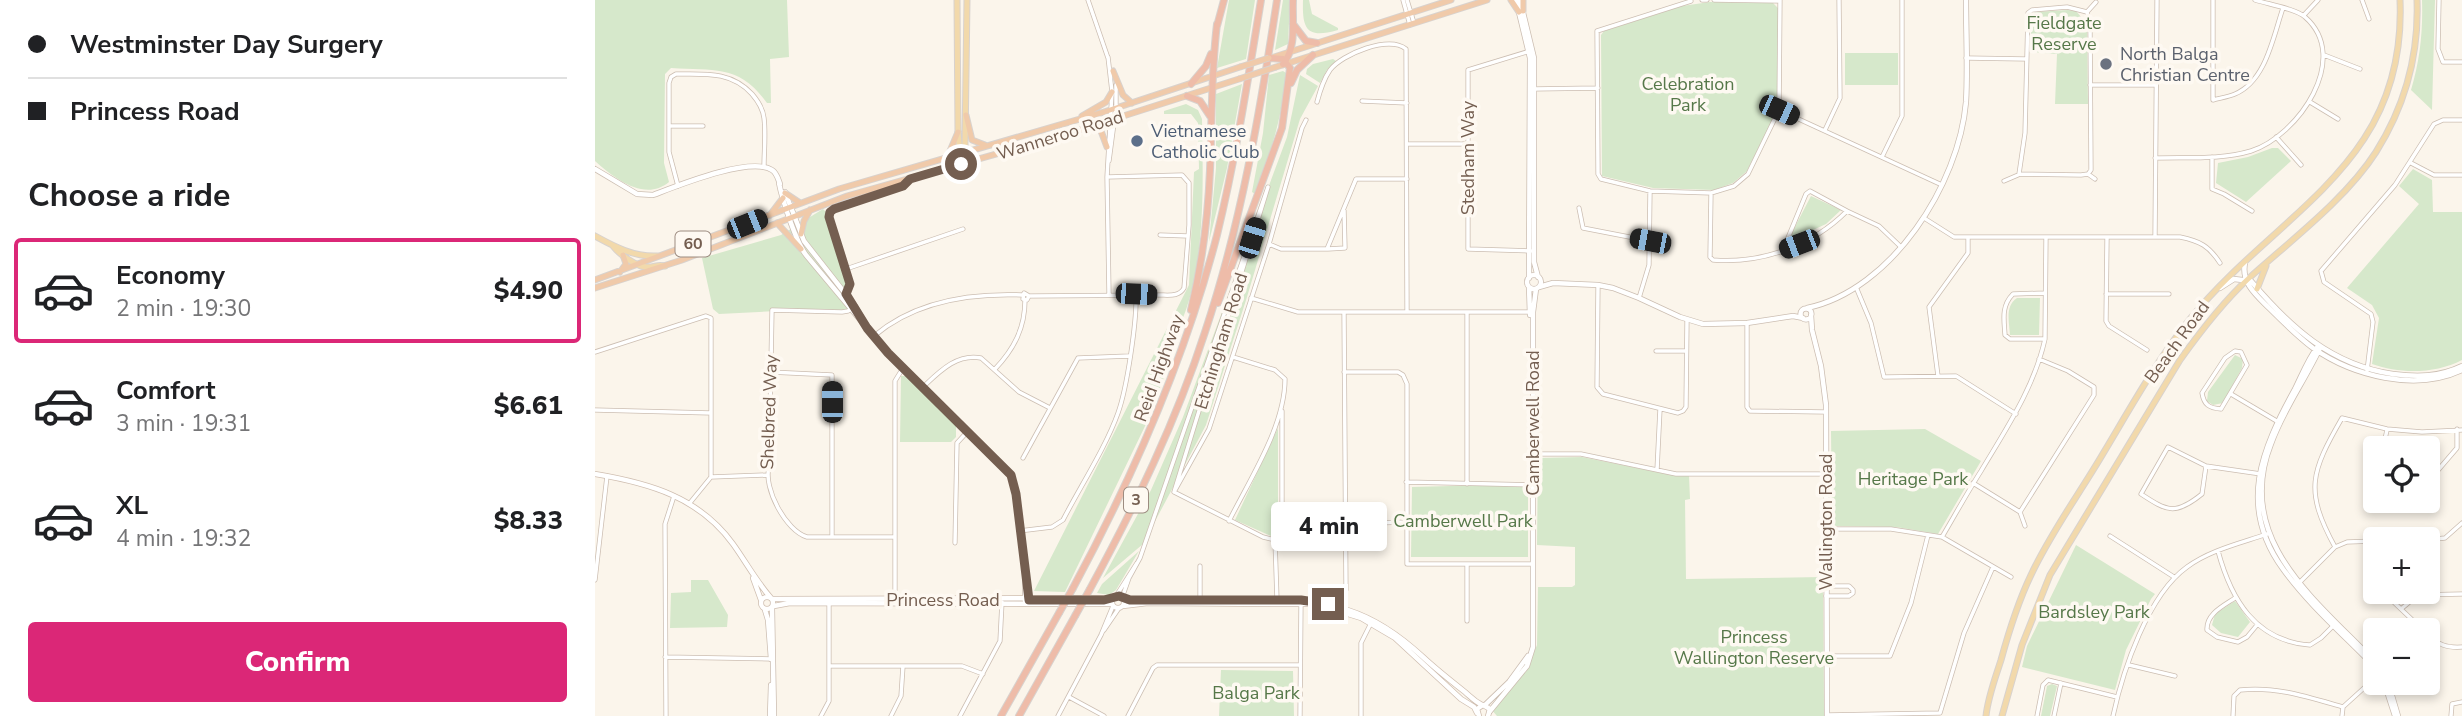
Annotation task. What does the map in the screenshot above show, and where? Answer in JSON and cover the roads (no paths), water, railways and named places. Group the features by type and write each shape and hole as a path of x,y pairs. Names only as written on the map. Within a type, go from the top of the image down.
{"highway":[{"path":"1191,84 1206,66 1224,0"},
{"name":"Reid Highway","path":"1001,716 1128,483 1183,345 1223,208 1261,0"},
{"name":"Reid Highway","path":"1019,716 1141,492 1205,334 1242,200 1257,128 1277,0"},
{"path":"1283,63 1290,51 1293,0"},
{"name":"Wanneroo Road","path":"595,280 839,189 1113,109 1451,0"},
{"name":"Wanneroo Road","path":"595,288 665,265 848,196 1112,120 1283,63 1487,0"},
{"path":"1511,0 1521,11"},
{"path":"1520,0 1521,11"},
{"path":"1291,22 1306,41 1317,43"},
{"path":"1183,345 1206,233 1211,167 1211,77 1217,23"},
{"path":"1289,88 1297,71 1313,55"},
{"path":"1205,334 1229,278 1282,128 1290,68 1274,57"},
{"path":"1113,71 1123,95 1132,103"},
{"path":"1073,121 1106,102 1112,92"},
{"path":"1187,96 1200,101 1211,117"},
{"path":"966,115 972,140 988,146"},
{"path":"1094,125 1101,131 1107,147"},
{"path":"947,158 958,132"},
{"path":"770,215 784,195 801,203"},
{"path":"801,234 810,210"},
{"path":"777,223 801,249"},
{"path":"619,272 626,264 623,255"}],"main road":[{"path":"957,0 958,132 964,163"},
{"path":"962,153 966,115 967,0"},
{"name":"Beach Road","path":"1986,716 1991,687 2032,573 2165,354 2191,318 2216,290 2331,181 2364,141 2382,106 2393,73 2399,45 2400,0"},
{"name":"Beach Road","path":"2002,716 2021,645 2038,599 2063,552 2196,337 2247,280 2332,203 2375,153 2409,77 2416,35 2417,0"},
{"path":"595,236 613,246 646,257 670,253"},
{"path":"613,246 639,265 665,265"},
{"path":"2257,289 2268,263"}],"street":[{"path":"1088,0 1117,89 1107,177"},
{"path":"1405,0 1412,24"},
{"path":"1702,0 1707,0"},
{"path":"1691,1 1597,31 1598,174 1601,179 1650,191 1711,193 1734,186 1748,174 1779,110 1780,1 1714,0"},
{"path":"1825,130 1840,98 1839,0"},
{"path":"1882,157 1902,116 1902,0"},
{"path":"1521,11 1531,51 1532,251 1529,278 1539,277 1553,283 1598,285 1639,298 1687,320 1714,325 1793,316 1807,308 1819,306 1856,287 1901,247 1924,218 1943,186 1953,160 1966,104 1966,0"},
{"path":"2155,237 2157,0"},
{"path":"2213,0 2213,100 2236,94 2253,82 2262,67 2283,8"},
{"path":"2155,158 2212,157 2252,151 2281,134 2310,101 2325,64 2318,32 2304,15 2255,0"},
{"path":"2304,15 2318,0"},
{"path":"2362,0 2369,19"},
{"path":"2439,0 2438,49 2444,62 2462,62"},
{"path":"2087,12 2097,2"},
{"path":"2019,174 2025,133 2028,13 2032,10 2067,7 2087,12"},
{"path":"2087,12 2090,24 2091,170 2088,174"},
{"path":"1317,102 1329,71 1347,55 1377,45 1402,45 1408,54 1407,312"},
{"name":"Stedham Way","path":"1531,51 1468,70 1468,249 1532,251"},
{"path":"2324,55 2361,69"},
{"path":"1108,57 1113,109"},
{"path":"1966,58 2027,59"},
{"path":"678,186 670,160 669,126 671,77 676,74 718,74 739,82 749,91 763,113 764,167"},
{"path":"2090,85 2156,85"},
{"path":"1532,89 1598,88"},
{"path":"1362,101 1407,103"},
{"path":"2310,101 2338,119"},
{"path":"1779,110 1943,186"},
{"path":"1109,294 1107,147 1112,120"},
{"name":"Etchingham Road","path":"1174,492 1209,429 1306,120"},
{"path":"2367,371 2373,322 2371,314 2324,282 2322,268 2395,185 2436,122 2462,120"},
{"path":"669,126 703,126"},
{"path":"2276,137 2301,165"},
{"path":"1408,144 1468,144"},
{"path":"2212,157 2213,189 2252,211"},
{"path":"2411,163 2434,175 2462,176"},
{"path":"595,169 636,194 653,195 738,167 764,167 774,171 788,208 810,251 873,337 1011,475 1016,494 1027,601"},
{"path":"2004,181 2019,174 2088,174 2095,179"},
{"path":"873,337 901,316 958,297 1177,295 1184,288 1189,183 1182,175 1107,177"},
{"path":"844,295 850,284 829,217 830,212 903,186 910,179"},
{"path":"1327,249 1356,179 1407,179"},
{"name":"Etchingham Road","path":"1123,599 1129,578 1140,558 1268,187 1174,492"},
{"path":"1639,298 1649,265 1650,191"},
{"path":"1783,250 1806,194 1810,191 1879,226 1901,247"},
{"path":"1711,193 1710,257 1713,260 1737,262 1767,257 1820,234 1847,211"},
{"path":"1269,244 1281,249 1345,248 1344,208"},
{"path":"1579,208 1583,228 1650,241"},
{"path":"793,217 801,249 844,295"},
{"path":"1924,218 1954,237 2155,237 2198,240 2210,248 2221,262"},
{"path":"846,269 963,229"},
{"path":"1160,235 1188,236"},
{"path":"1942,537 2016,414 2031,383 2045,339 2046,237"},
{"path":"2107,237 2106,321 2109,326 2147,350"},
{"path":"1938,376 1929,307 1968,253 1968,238"},
{"path":"1532,251 1534,268 1539,277"},
{"path":"2245,263 2249,288 2283,323 2341,363 2367,371 2420,380 2447,376 2462,368"},
{"name":"Camberwell Road","path":"1531,312 1539,277"},
{"name":"Camberwell Road","path":"1478,714 1478,707 1504,687 1527,658 1530,647 1532,454 1531,312 1527,284 1529,278"},
{"path":"2216,290 2234,279 2247,280 2318,349"},
{"path":"1529,287 1538,288 1553,283"},
{"path":"1598,285 1599,391 1660,409 1678,413 1683,411 1686,407 1687,320"},
{"path":"1856,287 1871,323 1884,377 1956,376 2016,414"},
{"path":"2045,293 2013,294 2007,300 2004,311 2005,335 2010,339 2045,339"},
{"path":"1019,531 1052,527 1063,520 1116,417 1129,356 1136,294"},
{"path":"2106,294 2169,294"},
{"path":"995,369 1023,326 1026,297"},
{"path":"1251,298 1298,312 1531,312"},
{"path":"1793,316 1804,319 1819,306"},
{"name":"Shelbred Way","path":"853,307 842,312 772,310 767,475 770,492 799,535 895,537"},
{"path":"1807,308 1812,314"},
{"name":"Wallington Road","path":"1801,311 1812,330"},
{"path":"1344,312 1346,590"},
{"path":"1467,312 1467,484"},
{"name":"Wallington Road","path":"1812,314 1812,330 1821,366 1825,412 1827,716"},
{"path":"595,352 709,316 711,477 689,504"},
{"path":"1747,323 1747,407 1750,411 1825,412"},
{"path":"2318,349 2266,445 2258,498 2277,560 2363,652"},
{"path":"1656,351 1685,351"},
{"path":"2235,351 2241,352 2247,365 2231,394 2221,409 2211,408 2204,402 2202,393 2228,354 2235,351"},
{"path":"923,387 947,365 973,356 981,358 1019,392 1050,408"},
{"path":"1023,458 1079,358 1129,356"},
{"path":"1232,357 1275,370 1285,379 1282,406 1282,531 1275,540 1277,600"},
{"path":"2020,512 2094,394 2094,387 2069,371 2039,359"},
{"path":"895,601 895,381 903,368"},
{"path":"770,372 832,375 832,537"},
{"path":"1344,372 1398,372 1403,375 1407,384 1407,564 1531,564"},
{"path":"2231,394 2279,422"},
{"path":"1229,521 1267,446 1282,406"},
{"path":"1657,470 1660,409"},
{"path":"595,410 711,413"},
{"path":"2335,547 2320,519 2314,491 2315,473 2342,418 2387,429 2422,432 2460,429 2457,448 2440,468"},
{"path":"2386,436 2387,429"},
{"path":"955,543 957,443 968,431"},
{"path":"2206,466 2202,494 2191,503 2164,509 2141,494 2168,447 2206,466 2261,474"},
{"path":"1532,454 1581,454 1676,474 1826,474"},
{"path":"595,474 655,487 675,495 732,542 772,598 772,716"},
{"path":"711,477 767,475"},
{"path":"595,580 607,476"},
{"path":"1406,482 1531,485"},
{"path":"1973,483 2020,512 2025,526"},
{"path":"1174,492 1229,521 1275,540"},
{"path":"666,716 665,523 675,495"},
{"path":"1345,523 1407,522"},
{"path":"2440,539 2445,538 2462,523"},
{"path":"1826,529 1891,529 1942,537 2011,577"},
{"path":"2113,716 2117,696 2148,618 2174,577 2196,561 2267,534"},
{"path":"1827,656 1890,656 1911,603 1928,535"},
{"path":"2110,536 2174,577"},
{"path":"2298,584 2335,547 2347,542 2363,541"},
{"path":"2218,551 2228,585 2256,625 2274,636 2310,645 2322,638 2335,623"},
{"name":"Etchingham Road","path":"1058,716 1101,635 1128,574 1140,558"},
{"path":"1467,564 1467,621"},
{"name":"Camberwell Road","path":"1490,714 1530,659 1533,647 1531,564"},
{"path":"1200,602 1201,566"},
{"path":"1827,716 1940,713 1964,633 1993,567"},
{"path":"751,571 768,620 772,659"},
{"path":"1826,586 1849,586 1853,590 1849,596 1826,596"},
{"path":"2401,609 2418,596 2462,594"},
{"path":"761,601 765,597 772,598"},
{"name":"Princess Road","path":"772,598 829,602"},
{"path":"2235,598 2211,616 2207,630 2217,637 2238,642 2256,625"},
{"name":"Princess Road","path":"1116,603 1123,599 1301,602"},
{"name":"Princess Road","path":"773,607 782,603 895,601 1148,603 1277,600 1342,608 1398,634 1453,684 1483,705 1490,714"},
{"path":"960,716 1001,638 1002,601"},
{"path":"821,716 829,701 829,602"},
{"path":"1300,716 1301,602"},
{"path":"2396,604 2410,618"},
{"path":"765,610 773,607"},
{"path":"1361,716 1361,643 1372,621"},
{"name":"Princess Road","path":"1372,621 1403,644 1478,714"},
{"path":"2440,644 2447,648 2462,647"},
{"path":"665,657 772,659"},
{"path":"1128,716 1157,665 1300,666"},
{"path":"2129,665 2175,677"},
{"path":"829,666 962,666 983,674"},
{"path":"891,716 901,696 903,666"},
{"path":"2037,716 2043,685 2048,680 2117,696"},
{"path":"2054,716 2061,683"},
{"path":"2233,716 2234,696 2240,690 2247,689 2283,690 2343,707"},
{"path":"2342,716 2343,707 2363,689"},
{"path":"2390,695 2397,716"},
{"path":"1069,697 1104,716"},
{"path":"2451,716 2452,704 2462,702"}],"place":[{"name":"North Balga Christian Centre","path":"2106,64"},
{"name":"Vietnamese Catholic Club","path":"1137,141"}],"park label":[{"name":"Fieldgate Reserve","path":"2064,33"},
{"name":"Celebration Park","path":"1688,94"},
{"name":"Heritage Park","path":"1913,479"},
{"name":"Camberwell Park","path":"1463,521"},
{"name":"Bardsley Park","path":"2094,612"},
{"name":"Princess Wallington Reserve","path":"1754,647"},
{"name":"Balga Park","path":"1256,693"}]}
